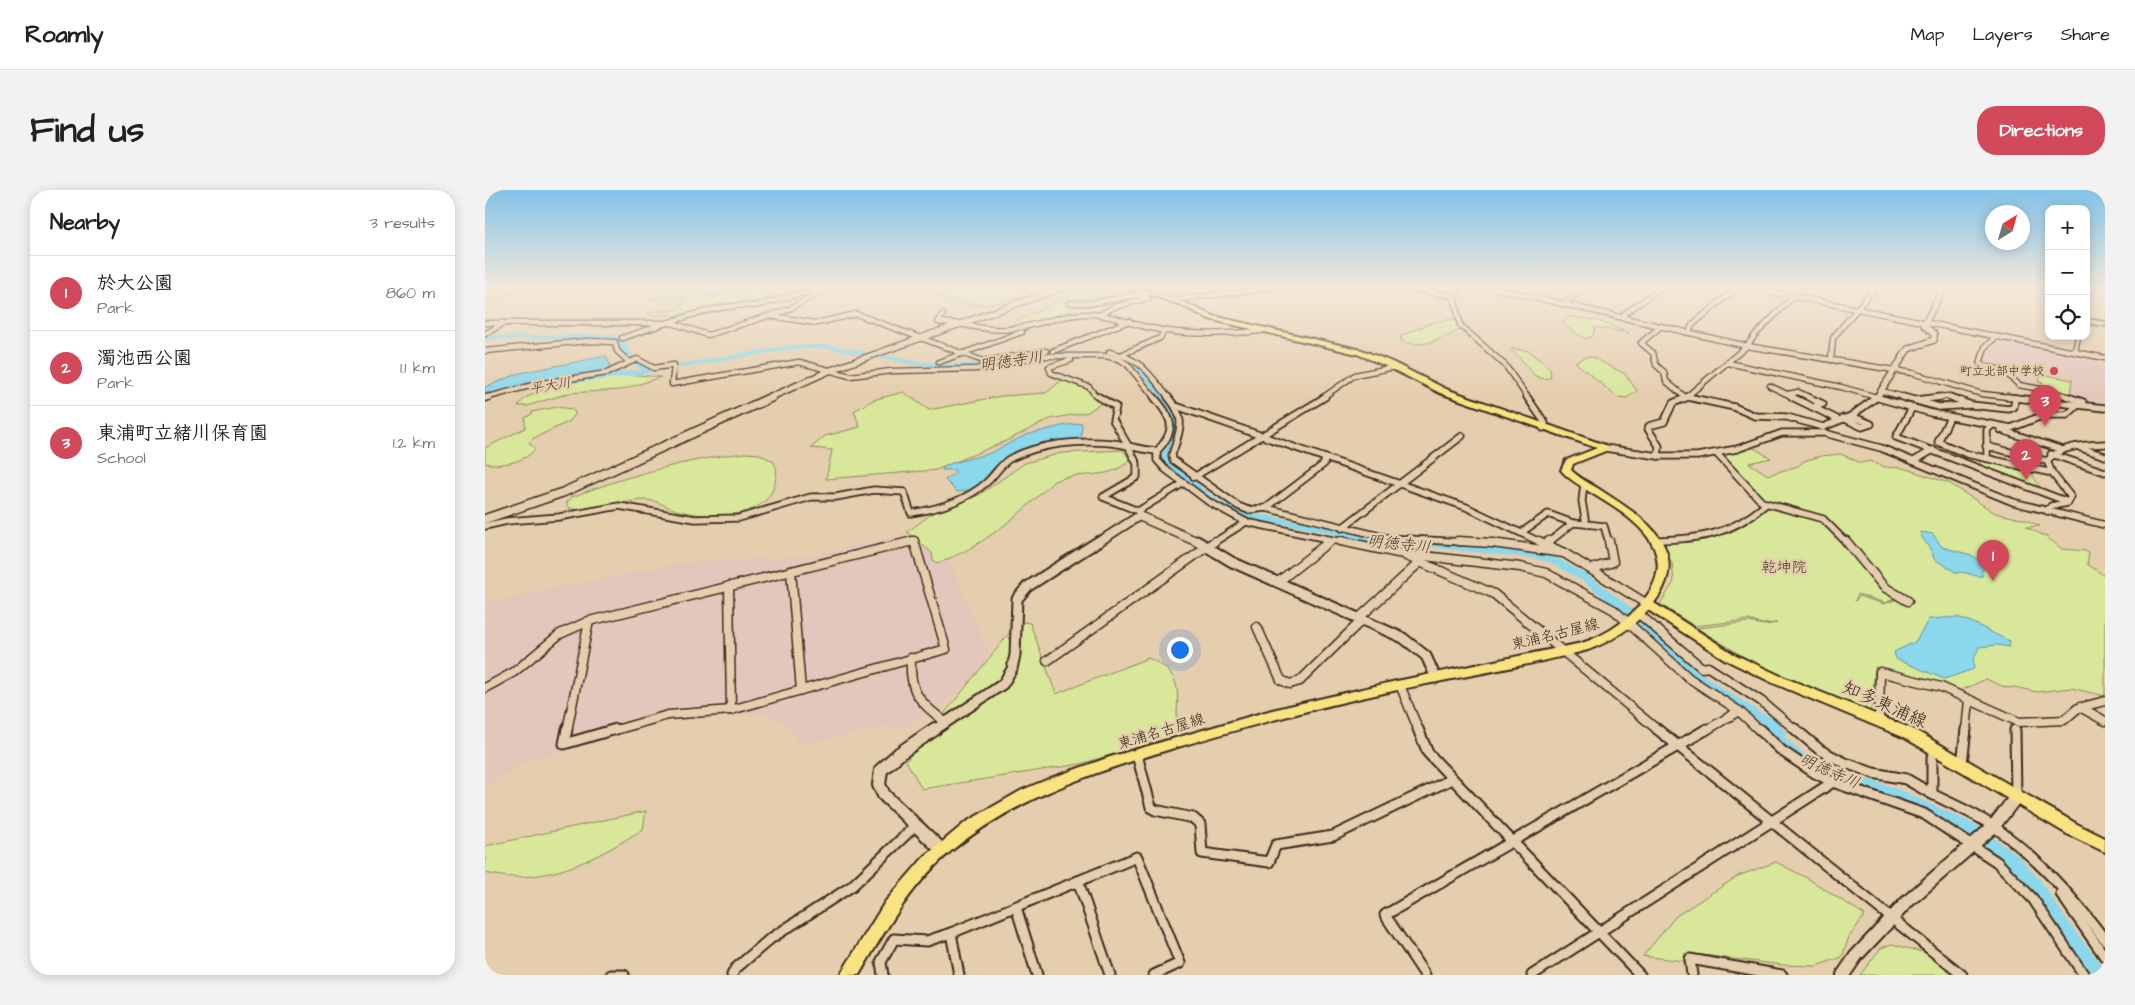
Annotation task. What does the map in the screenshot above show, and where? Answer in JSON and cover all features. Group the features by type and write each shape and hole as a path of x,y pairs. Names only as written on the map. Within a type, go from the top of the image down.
{"main road":[{"path":"1233,324 1348,349 1395,367 1443,392 1605,448"},
{"name":"東浦名古屋線","path":"849,975 884,919 913,880 942,850 991,813 1021,796 1063,777 1258,719 1436,678 1561,652 1606,639 1636,616 1660,587 1665,572 1664,555 1656,540 1635,518 1587,488 1568,473 1566,466 1573,461 1605,448"},
{"name":"知多東浦線","path":"1636,616 1710,644 1752,668 1879,720 1935,748 2016,797 2105,845"}],"street":[{"path":"485,334 505,324"},
{"path":"623,338 672,324"},
{"path":"676,324 709,335 746,324"},
{"path":"881,324 962,353 990,361 1030,352 1053,351 1123,354 1137,361 1176,406 1182,423 1172,451 1173,460 1194,477 1247,510 1266,508 1388,538 1492,543 1565,553"},
{"path":"955,324 980,329 1014,329 1035,324"},
{"path":"485,519 564,492 831,370 959,324"},
{"path":"939,362 1013,333 1052,324"},
{"path":"1053,351 1122,324"},
{"path":"1140,324 1165,330 1223,334 1261,331"},
{"path":"1460,324 1505,364 1545,423 1543,428"},
{"path":"1650,324 1747,346 1912,373 1982,394 2105,408"},
{"path":"1689,333 1694,324"},
{"path":"1658,456 1659,446 1649,426 1664,422 1673,403 1687,398 1747,346 1768,324"},
{"path":"1831,360 1833,338 1844,324"},
{"path":"1605,448 1658,456 1717,454 1737,449 1776,434 1824,430 1841,419 1851,416 1877,397 1908,349 1934,340 1934,334 1924,324"},
{"path":"1933,324 2105,358"},
{"path":"1661,326 1641,342 1653,353 1656,365 1663,372 1666,381 1687,398 1734,407 1755,416 1787,417 1914,461 2002,498 2047,511 2105,524"},
{"path":"1123,354 1160,338 1165,330"},
{"path":"1996,336 1985,347 1980,364 2003,371 2019,385 2058,394 2091,406"},
{"path":"485,351 587,340 611,341 615,342 617,351 629,362"},
{"path":"2075,352 2077,340"},
{"path":"485,398 537,384 607,374 618,370 636,359 654,368 674,364 672,384 799,362 850,376 892,371 976,369 1036,356 1101,356 1115,358 1127,364 1167,412 1172,424 1171,433 1156,457 1159,464 1209,502 1246,522 1330,540 1399,553 1520,567 1546,573 1614,610 1636,616 1702,668 1708,667 1761,701 1820,750 1843,762 1873,773 1906,779 1993,827 2048,876 2089,917 2105,940"},
{"path":"1101,356 1063,361 1049,367 1051,373 1089,387 1095,395 1116,407 1113,420 1130,448 1137,464 1137,477 1103,497 1208,546 1232,562 1403,638 1416,646 1426,656 1436,678"},
{"path":"1728,363 1841,387 1949,418 1991,426 2011,428 2045,415 2067,415 2079,407 2078,405"},
{"path":"1194,477 1339,388 1353,376 1395,367"},
{"path":"1770,386 1813,407 1862,427 1871,424 1851,416"},
{"path":"1882,391 1945,407 1971,405 2009,409 2014,407 2015,398"},
{"path":"1787,394 1798,392 1823,404 1813,407"},
{"path":"1916,400 1948,396 1971,405"},
{"path":"1176,406 1466,507 1565,553 1591,569 1636,616 1689,678 1739,711 1782,751 1815,773 1833,782 1912,808 1972,844 1997,862 2033,899 2084,975"},
{"path":"1912,408 1895,437 2068,502"},
{"path":"1949,418 1938,442 1967,454 2052,473"},
{"path":"1987,458 1987,430 1991,426"},
{"path":"1991,426 2063,450"},
{"path":"1342,528 1462,436"},
{"path":"485,526 507,521 559,516 619,506 695,519 739,518 807,498 836,497 874,490 905,492 911,513 942,508 979,488 1004,462 1023,453 1063,444 1113,443 1130,448 1172,451"},
{"path":"2047,461 2051,454 2063,450 2105,444"},
{"path":"1986,446 2047,461"},
{"path":"2079,447 2105,456"},
{"path":"1914,461 1933,450"},
{"path":"1717,454 1730,471 1748,485 1756,497 1765,505 1808,514 1823,519 1831,525 1889,591 1908,601"},
{"path":"2051,454 2104,471"},
{"path":"1266,508 1323,464 1325,458"},
{"path":"2047,461 2052,473 2071,497 2068,502 2051,506 2047,511"},
{"path":"942,850 884,796 879,785 881,770 900,753 1003,684 1012,669 1015,655 1017,598 1027,587 1184,483"},
{"path":"1586,524 1587,488"},
{"path":"1656,540 1696,539 1716,535 1752,517 1765,505"},
{"path":"1522,532 1549,514 1573,523 1604,526 1613,562 1591,569"},
{"path":"1047,661 1161,582 1208,546 1246,522"},
{"path":"1546,544 1573,523"},
{"path":"1278,582 1330,540"},
{"path":"485,688 515,672 560,634 589,621 914,541 946,649 731,710 668,715 564,744 589,621"},
{"path":"1399,553 1494,594 1561,652 1773,822 1891,920 1962,975"},
{"path":"1257,627 1281,680 1285,683 1300,681 1361,618 1420,562"},
{"path":"791,571 801,690"},
{"path":"729,586 731,710"},
{"path":"911,658 909,680 915,697 945,722"},
{"path":"1879,720 1880,672 1941,686 2019,722 2064,720 2080,707 2105,701"},
{"path":"1400,686 1428,753 1640,975"},
{"path":"1962,764 1969,700"},
{"path":"2080,707 2105,721"},
{"path":"1425,975 1385,915 1739,711"},
{"path":"1843,975 1856,956 1907,902 1993,827 2016,797 2015,730"},
{"path":"1932,794 1932,757 1935,748"},
{"path":"1137,755 1151,807 1155,810 1193,818 1200,824 1202,853 1269,862 1276,845 1333,836 1452,779"},
{"path":"1532,975 1833,782"},
{"path":"731,975 735,969 769,940 829,903 863,877 887,854 901,836 915,826"},
{"path":"883,975 881,962 893,939 927,941 1137,858 1180,963 1154,975"},
{"path":"2048,876 2105,957"},
{"path":"1078,881 1110,975"},
{"path":"1016,907 1037,975"},
{"path":"951,933 959,975"},
{"path":"1692,975 1690,960 1782,975"},
{"path":"611,975 625,975"}],"shaded area":[{"path":"1999,338 2105,359 2105,407 2018,383 2004,371 1983,363 1988,347"},
{"path":"935,528 988,651 979,677 905,728 885,726 799,745 787,723 766,714 662,723 524,763 485,785 485,603 681,563 811,556"}],"green space":[{"path":"1014,324 1035,324 1015,328 1013,325"},
{"path":"1429,324 1464,324 1463,328 1449,335 1425,343 1409,343 1402,341 1400,336"},
{"path":"1605,324 1629,333 1595,327 1593,336 1585,339 1564,325"},
{"path":"1511,350 1529,351 1550,369 1551,377 1545,379 1534,374"},
{"path":"1586,357 1592,357 1625,374 1637,391 1627,398 1617,397 1575,362"},
{"path":"626,374 661,377 621,390 569,393 527,406 518,406 526,398 537,392 568,382"},
{"path":"2042,374 2072,380 2070,394 2040,387 2043,383 2038,382"},
{"path":"1062,380 1092,388 1105,400 1088,412 1050,419 1006,441 936,470 826,479 832,450 811,448 825,436 860,427 854,411 873,400 903,392 929,410 1001,396 1046,393"},
{"path":"557,407 571,409 576,413 570,421 532,439 529,443 535,449 531,453 519,460 505,464 485,463 485,448 525,428 525,418 532,414 532,412"},
{"name":"乾坤院","path":"1750,446 1771,458 1749,463 1768,475 1798,466 1804,461 1821,456 1841,454 1861,463 1869,461 1885,467 1903,468 1949,483 1995,513 2026,520 2040,526 2026,527 2047,537 2062,549 2089,553 2087,564 2105,576 2105,696 2071,688 2037,692 2014,687 2007,688 1986,679 1960,691 1946,685 1875,667 1871,711 1759,666 1697,628 1748,622 1765,625 1777,623 1762,624 1748,620 1694,626 1660,604 1674,582 1672,563 1656,540 1689,540 1717,537 1742,526 1755,518 1768,506 1810,515 1826,524 1894,599 1885,603 1858,594 1855,601 1859,596 1884,604 1895,600 1887,587 1831,524 1812,514 1767,504 1759,498 1756,490 1732,470 1720,455"},
{"path":"1123,450 1130,460 1121,467 1113,471 1074,476 1054,481 1000,529 954,557 937,563 933,560 932,553 907,532 937,510 979,495 1025,463 1061,453"},
{"path":"746,453 759,454 773,461 776,470 774,486 768,497 759,506 747,511 734,514 705,515 675,510 654,501 644,500 585,511 567,506 567,502 572,497 613,482 680,464"},
{"path":"1980,459 2030,471 2041,489 1980,466"},
{"path":"1024,622 1030,623 1056,694 1148,658 1160,664 1169,671 1177,687 1176,731 1167,738 1080,764 922,789 906,761 1016,625"},
{"path":"646,811 643,829 583,862 550,873 533,876 512,877 485,873 485,846"},
{"path":"1776,862 1807,878 1865,915 1849,937 1842,957 1816,966 1783,965 1685,953 1684,961 1643,956 1676,916 1738,876"},
{"path":"1892,944 1934,955 1957,975 1860,975 1881,948"}],"water":[{"path":"606,356 611,368 605,372 485,397 485,387 520,373"},
{"path":"1082,423 1081,440 1040,445 1020,450 1003,460 983,480 966,491 957,492 945,480 956,472 954,470 942,470 946,465 990,453 1026,435"},
{"path":"1920,532 1933,534 1942,547 1971,555 1983,562 1984,568 1981,572 1983,576 1964,572 1957,573 1934,559"},
{"path":"1957,617 2010,641 2009,647 1997,645 1979,647 1973,661 1974,669 1944,679 1896,659 1894,652 1915,642 1929,619"}],"waterway":[{"name":"明徳寺川","path":"485,338 614,336 623,341 625,352 631,360 640,366 650,369"},
{"name":"明徳寺川","path":"520,390 546,384 616,376 795,347 830,347 916,363 957,366 985,365 1031,354 1080,354"},
{"name":"明徳寺川","path":"1096,355 1113,355 1123,358 1148,378 1166,400 1177,421 1177,433 1164,461 1213,501 1238,514 1327,529 1368,541 1437,545 1539,556 1555,561 1587,579 1627,611 1705,683 1769,722 1779,732 1777,738 1797,756 1846,781 1872,786 1898,795 1973,831 2015,863 2034,885 2065,932 2099,975"}],"place":[{"name":"町立北部中学校","path":"2054,371"},
{"name":"東浦町立緒川保育園","path":"2045,426"},
{"name":"濁池西公園","path":"2026,480"},
{"name":"於大公園","path":"1993,581"}],"water label":[{"name":"平大川","path":"550,385"}]}
